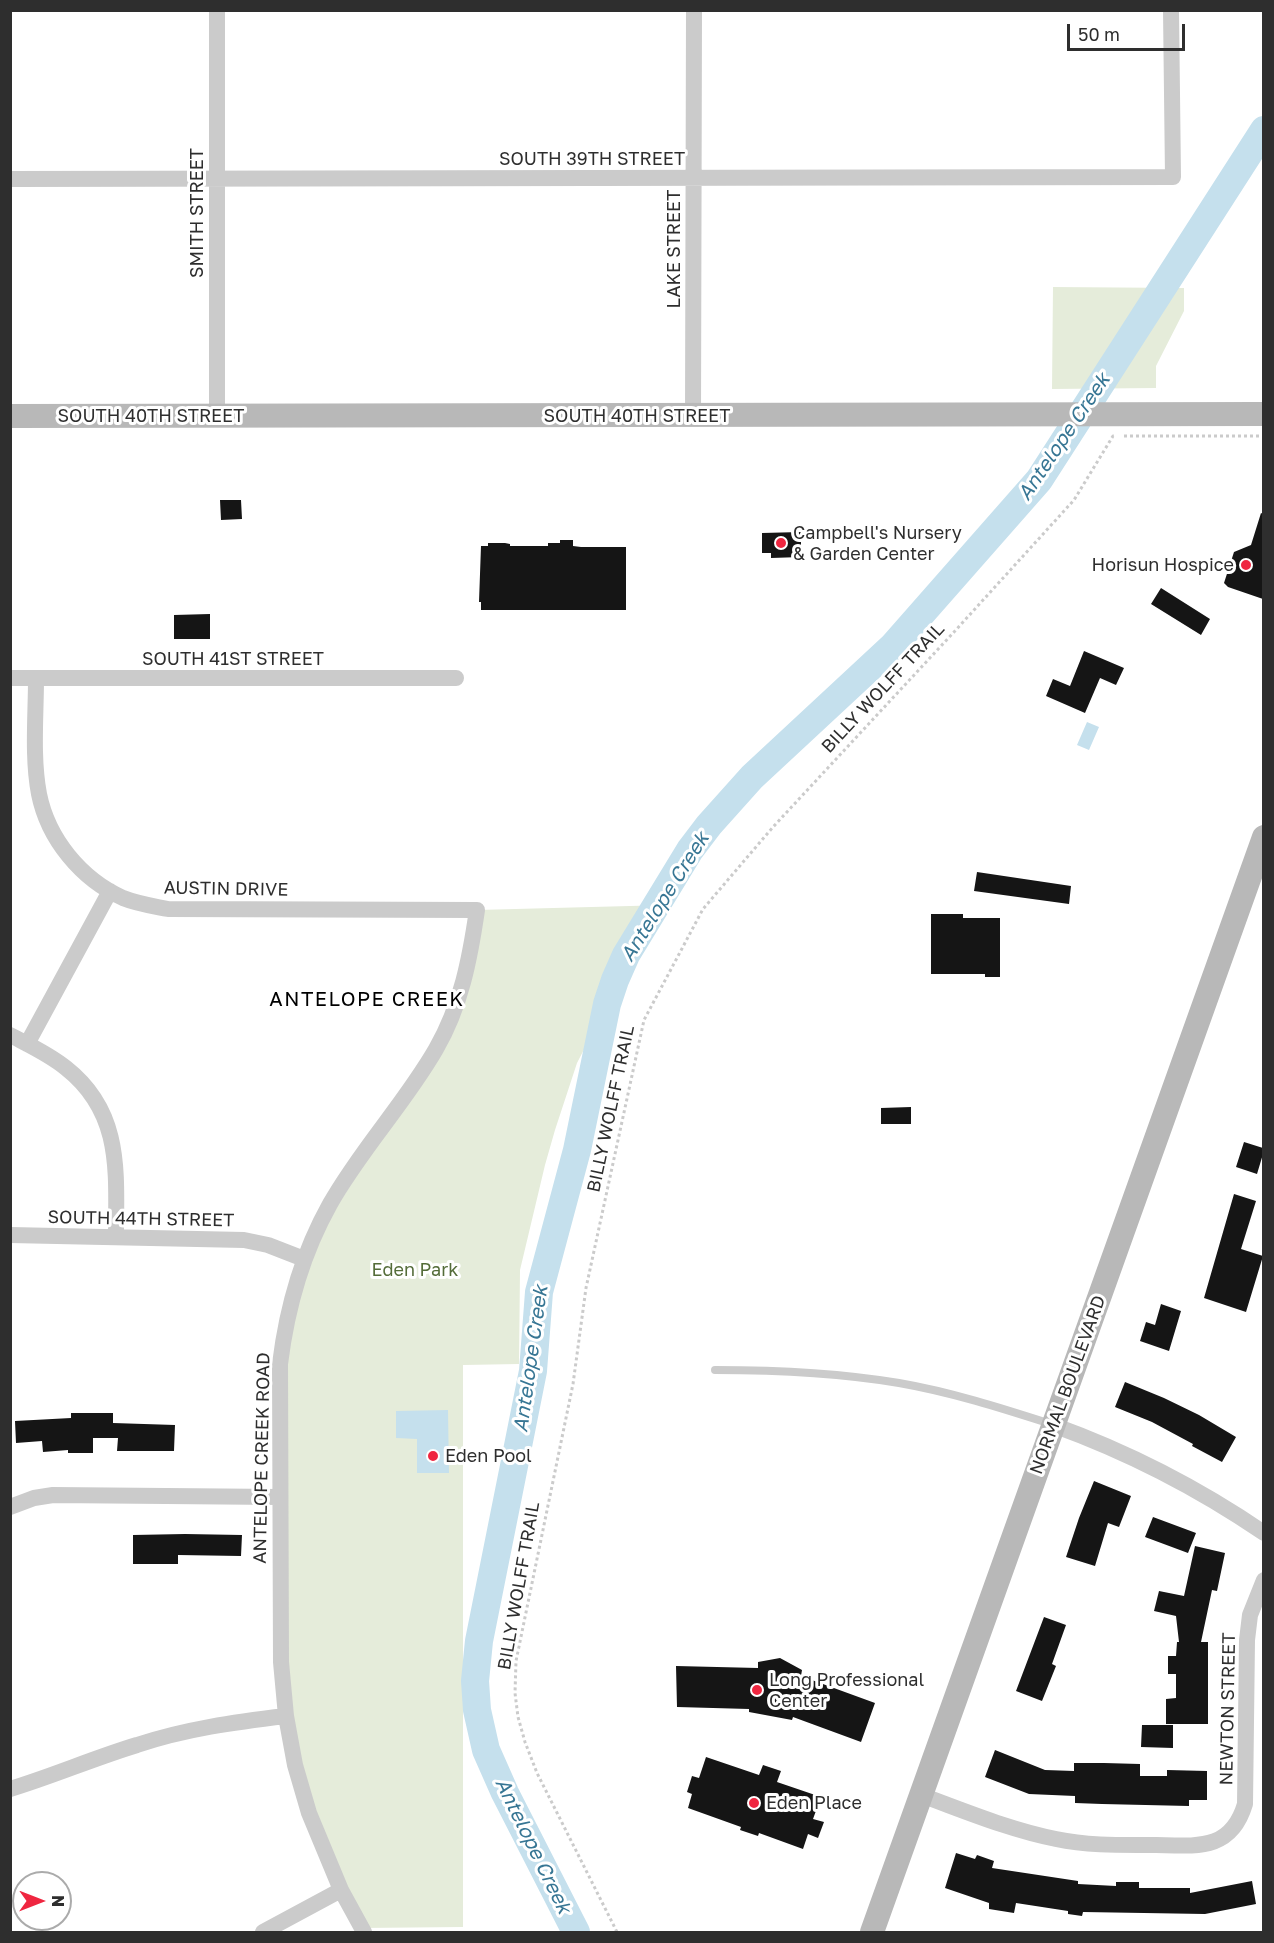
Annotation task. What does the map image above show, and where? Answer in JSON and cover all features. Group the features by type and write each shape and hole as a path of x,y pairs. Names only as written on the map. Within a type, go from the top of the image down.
{"main road":[{"name":"SOUTH 40TH STREET","path":"10,416 1263,414"},
{"name":"NORMAL BOULEVARD","path":"872,1932 1263,837"}],"street":[{"name":"SMITH STREET","path":"217,10 217,416"},
{"name":"LAKE STREET","path":"693,416 694,10"},
{"name":"SOUTH 39TH STREET","path":"10,179 1173,177 1171,10"},
{"name":"SOUTH 41ST STREET","path":"10,678 456,678"},
{"name":"AUSTIN DRIVE","path":"36,678 36,770 39,795 46,819 58,841 73,861 91,878 110,891 144,905 168,909 477,910"},
{"path":"27,1044 110,891"},
{"name":"ANTELOPE CREEK ROAD","path":"364,1932 340,1890 309,1813 295,1766 286,1716 280,1662 280,1364 285,1325 293,1290 304,1259 330,1204 355,1163 416,1081 437,1048 465,980 477,910"},
{"path":"10,1035 67,1068 85,1086 105,1119 113,1142 116,1162 116,1237"},
{"name":"SOUTH 44TH STREET","path":"10,1235 244,1240 268,1245 304,1259"},
{"path":"1053,1425 1087,1437 1167,1474 1220,1504 1263,1533"},
{"path":"10,1508 34,1498 53,1495 279,1497"},
{"name":"NEWTON STREET","path":"921,1795 1018,1829 1076,1842 1109,1845 1189,1846 1215,1842 1227,1836 1240,1819 1245,1804 1246,1640 1250,1615 1263,1580"},
{"path":"10,1789 136,1745 188,1731 286,1716"},
{"path":"263,1932 340,1890"}],"lane":[{"path":"716,1370 802,1372 899,1383 1004,1408 1053,1425"}],"path":[{"name":"BILLY WOLFF TRAIL","path":"618,1932 537,1773 518,1717 515,1693 516,1660 573,1384 586,1288 644,1020 703,909 773,826 1074,500 1113,436 1263,436"}],"green space":[{"path":"1053,287 1184,288 1184,311 1156,366 1156,388 1052,389"},
{"name":"Eden Park","path":"668,905 623,974 577,1063 555,1130 520,1270 519,1364 463,1365 463,1927 362,1928 341,1890 286,1716 285,1325 304,1259 437,1048 477,910"}],"water":[{"path":"1087,722 1099,727 1089,750 1077,745"},
{"name":"Eden Pool","path":"448,1410 449,1473 417,1473 417,1439 396,1438 396,1411"}],"building":[{"path":"220,500 241,500 242,519 221,520"},
{"name":"Horisun Hospice","path":"1261,513 1263,514 1263,599 1228,587 1224,583 1234,552 1251,545"},
{"name":"Campbell's Nursery & Garden Center","path":"801,532 801,557 771,558 771,553 762,553 762,533"},
{"path":"560,540 573,540 573,546 581,547 626,547 626,610 481,610 481,602 479,602 481,546 488,546 488,543 505,543 510,546 548,546 548,543 560,543"},
{"path":"1161,588 1210,619 1201,635 1151,604"},
{"path":"210,614 210,639 174,639 174,615"},
{"path":"1084,651 1124,668 1116,685 1100,678 1085,713 1046,696 1053,679 1070,686"},
{"path":"977,872 1071,886 1069,904 974,891"},
{"path":"931,914 963,914 963,918 1000,918 1000,977 985,977 985,974 931,974"},
{"path":"911,1107 911,1124 881,1124 881,1108"},
{"path":"1244,1142 1263,1148 1257,1174 1236,1167"},
{"path":"1234,1194 1256,1201 1241,1249 1263,1256 1246,1312 1204,1298"},
{"path":"1161,1304 1181,1311 1169,1351 1140,1341 1146,1322 1155,1325"},
{"path":"1125,1382 1199,1415 1236,1437 1222,1462 1152,1422 1115,1407"},
{"path":"71,1413 113,1413 113,1423 175,1425 174,1451 117,1451 118,1438 93,1438 93,1453 68,1453 68,1450 43,1452 42,1441 16,1443 15,1421 71,1418"},
{"path":"1094,1481 1131,1496 1119,1527 1108,1523 1095,1566 1066,1557"},
{"path":"1153,1517 1196,1533 1188,1553 1145,1537"},
{"path":"133,1535 242,1535 241,1556 178,1555 178,1564 133,1564"},
{"path":"1195,1546 1225,1553 1217,1591 1212,1590 1201,1642 1208,1642 1208,1724 1166,1724 1166,1699 1176,1698 1176,1674 1168,1674 1168,1656 1176,1656 1177,1642 1179,1642 1176,1616 1154,1611 1159,1591 1184,1596"},
{"path":"1044,1617 1066,1625 1052,1664 1056,1666 1042,1701 1016,1691"},
{"name":"Long Professional Center","path":"780,1658 802,1670 801,1676 875,1703 861,1742 793,1717 792,1720 749,1712 749,1709 677,1707 676,1666 758,1668 758,1662"},
{"path":"1142,1725 1173,1725 1173,1748 1141,1747"},
{"path":"995,1750 1045,1770 1074,1771 1074,1763 1104,1763 1140,1764 1140,1776 1167,1776 1167,1770 1207,1771 1207,1800 1189,1800 1189,1806 1102,1804 1075,1803 1075,1796 1029,1794 985,1777"},
{"name":"Eden Place","path":"706,1757 759,1775 763,1765 781,1771 777,1782 821,1797 813,1819 824,1822 818,1838 808,1834 803,1849 759,1833 758,1836 740,1830 741,1827 688,1808 692,1794 687,1792 692,1776 699,1778"},
{"path":"956,1853 975,1859 977,1855 994,1861 992,1868 1078,1881 1078,1884 1116,1886 1116,1882 1139,1882 1139,1888 1190,1888 1190,1893 1252,1881 1256,1904 1205,1914 1083,1912 1082,1916 1068,1914 1068,1911 1016,1903 1014,1913 989,1909 989,1903 945,1888"}],"waterway":[{"name":"Antelope Creek","path":"576,1932 505,1793 486,1750 477,1710 475,1681 479,1641 533,1371 539,1292 577,1150 607,1004 615,980 626,955 690,850 709,825 752,777 893,646 1039,480 1264,130"}],"place":[{"name":"Campbell's Nursery & Garden Center","path":"781,543"},
{"name":"Horisun Hospice","path":"1246,565"},
{"name":"Eden Pool","path":"433,1456"},
{"name":"Long Professional Center","path":"757,1690"},
{"name":"Eden Place","path":"754,1803"}],"district":[{"name":"ANTELOPE CREEK","path":"367,1000"}]}
